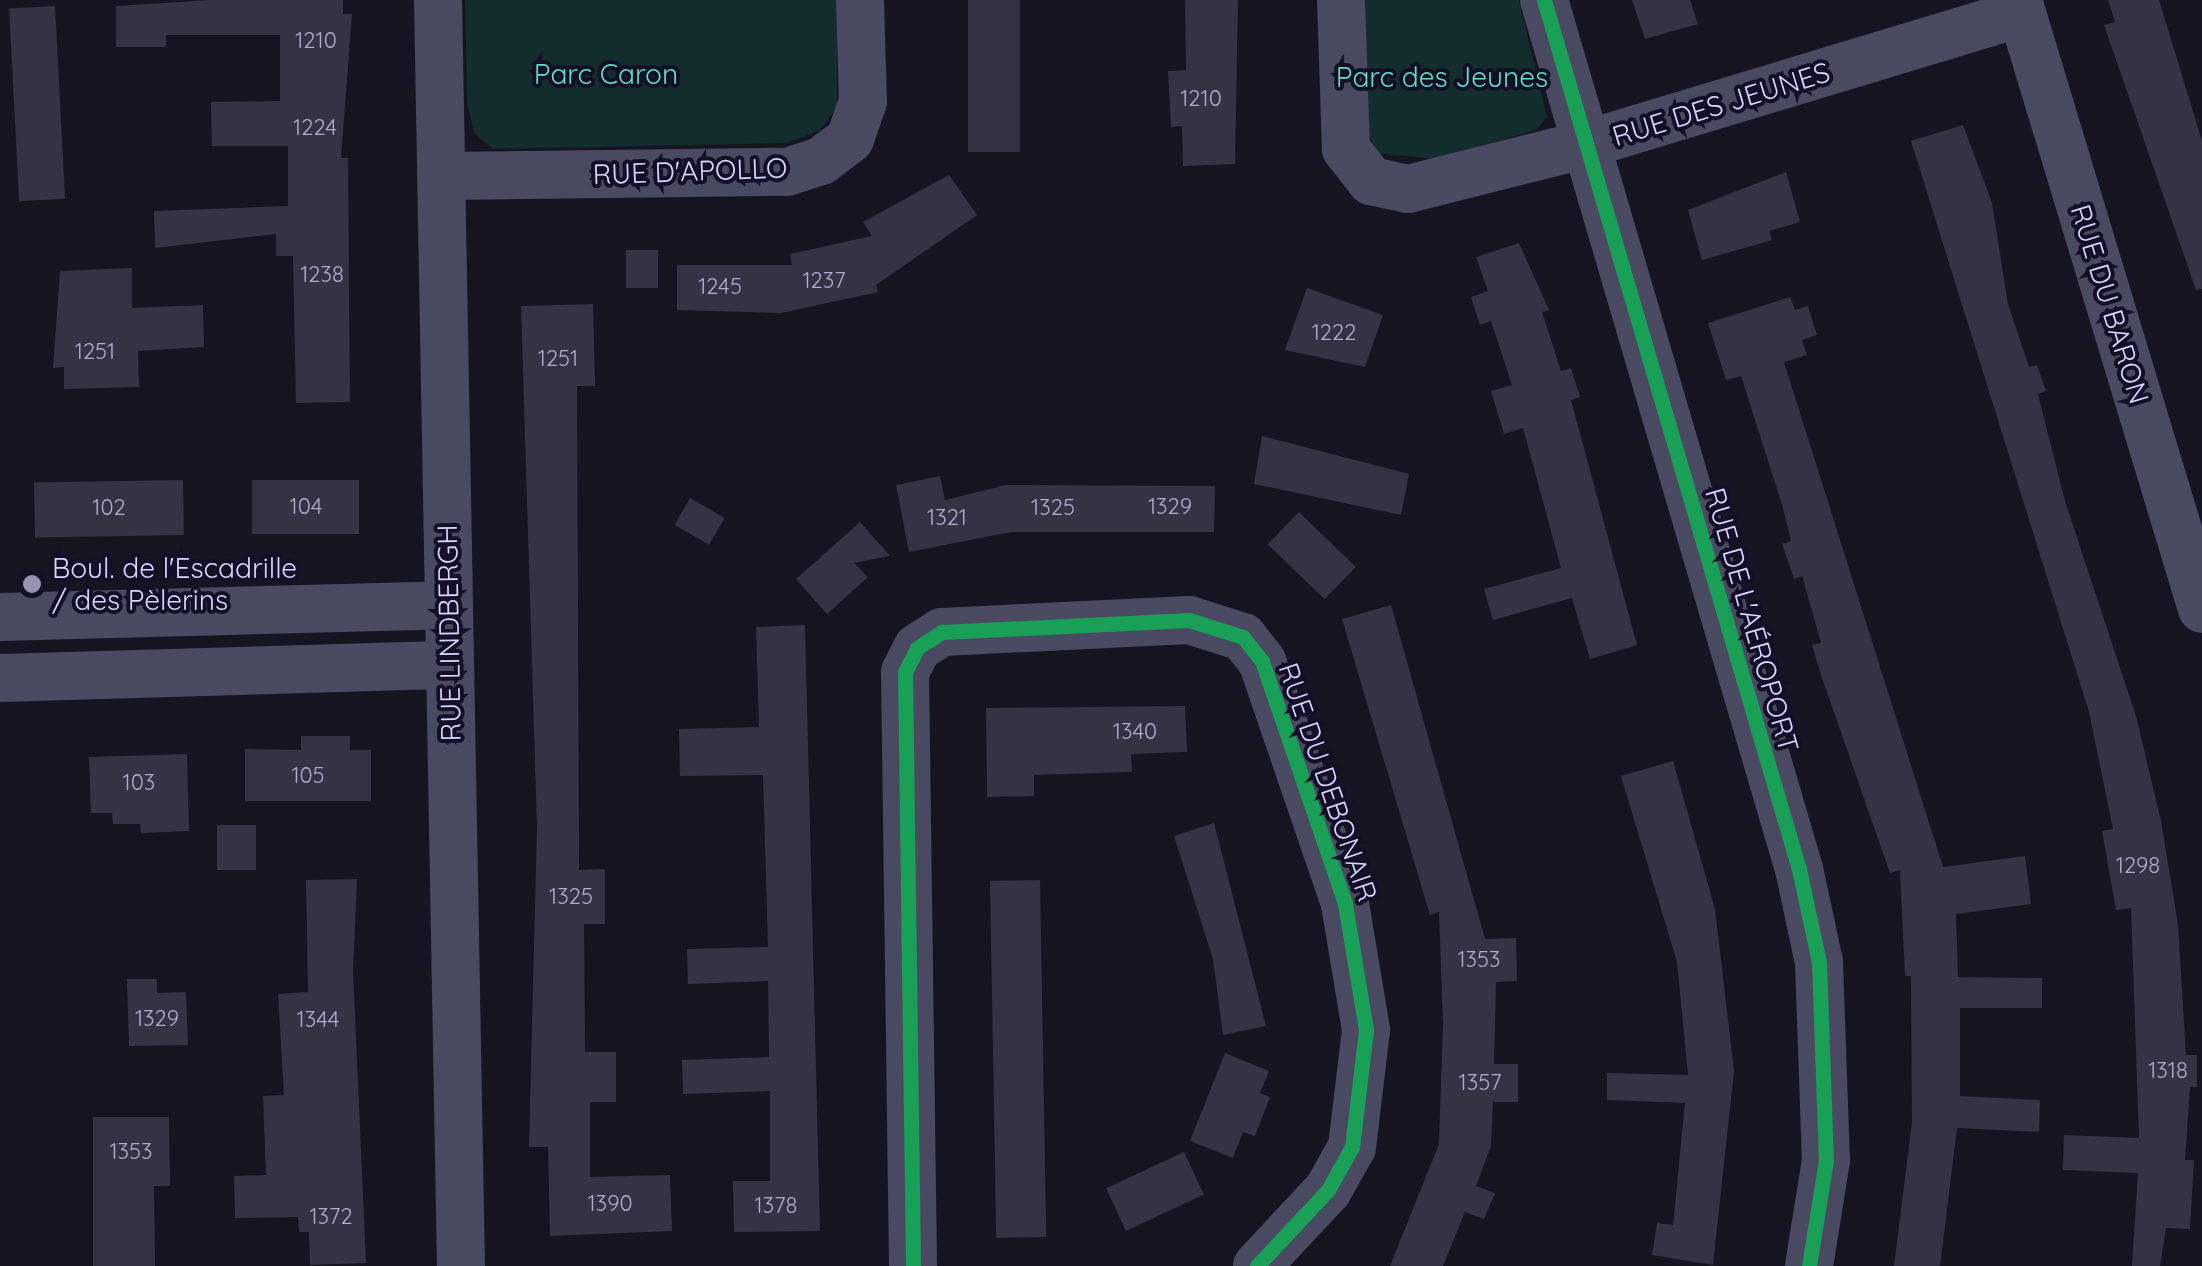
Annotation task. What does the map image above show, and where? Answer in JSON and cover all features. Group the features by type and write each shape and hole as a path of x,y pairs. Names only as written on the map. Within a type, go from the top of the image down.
{"street":[{"name":"RUE LINDBERGH","path":"438,0 462,1266"},
{"name":"RUE D'APOLLO","path":"441,176 787,172 821,161 850,140 863,102 860,0"},
{"name":"RUE DES JEUNES","path":"1341,0 1346,150 1371,181 1437,186 1587,144 2020,7"},
{"name":"RUE DE L'AÉROPORT","path":"1544,0 1799,869 1819,962 1826,1160 1808,1266"},
{"name":"RUE DU BARON","path":"2020,7 2202,608"},
{"path":"0,616 448,606"},
{"name":"RUE DU DEBONAIR","path":"913,1266 905,672 918,648 942,632 1189,620 1242,637 1262,662 1345,904 1366,1030 1352,1146 1328,1190 1257,1266"},
{"path":"0,678 450,665"}],"green space":[{"name":"Parc Caron","path":"465,0 837,0 837,108 819,131 787,143 493,149 474,133 467,103"},
{"name":"Parc des Jeunes","path":"1365,0 1519,0 1547,117 1536,130 1435,159 1378,153 1367,132"}],"building":[{"path":"210,0 343,0 343,14 352,14 341,158 348,158 350,402 296,403 293,256 276,256 276,234 155,248 154,211 288,206 288,146 212,146 211,102 280,101 280,35 166,35 166,47 116,47 116,6"},
{"path":"968,0 1020,0 1020,152 968,152"},
{"path":"1185,0 1238,0 1235,164 1183,166 1182,126 1171,127 1168,71 1186,70"},
{"path":"1632,0 1690,0 1698,24 1645,39"},
{"path":"2108,0 2159,0 2202,141 2202,289 2196,290 2104,25 2115,22"},
{"path":"55,6 65,199 19,201 9,8"},
{"path":"1963,125 1992,203 2008,304 2029,367 2037,365 2046,391 2038,394 2065,501 2136,716 2161,821 2178,925 2186,1055 2197,1055 2197,1087 2190,1087 2185,1160 2194,1160 2190,1229 2166,1228 2160,1266 2132,1266 2138,1173 2063,1170 2064,1135 2139,1138 2131,908 2116,910 2102,831 2113,829 2089,712 1911,141"},
{"path":"1786,172 1800,222 1769,231 1772,240 1702,260 1688,210"},
{"path":"949,175 977,215 876,285 878,292 781,313 677,310 677,265 792,265 790,254 872,236 863,222"},
{"path":"1519,243 1549,310 1542,312 1561,371 1571,368 1580,397 1571,400 1637,645 1590,659 1572,598 1493,620 1484,589 1561,568 1523,428 1504,434 1491,391 1512,385 1491,321 1480,325 1471,297 1488,291 1476,257"},
{"path":"626,250 658,250 658,288 626,288"},
{"path":"132,268 132,308 203,305 204,347 138,351 139,387 64,389 64,367 53,368 60,271"},
{"path":"1307,288 1383,315 1365,367 1285,350"},
{"path":"1790,297 1795,310 1808,306 1817,335 1802,340 1807,355 1784,362 1943,867 2025,856 2031,904 1956,914 1958,977 2042,978 2042,1008 1960,1008 1960,1096 2040,1100 2039,1132 1957,1128 1940,1266 1894,1266 1912,1122 1911,976 1905,976 1900,870 1890,873 1821,675 1812,645 1821,643 1802,576 1794,579 1782,544 1791,541 1783,508 1741,376 1726,380 1708,323"},
{"path":"593,304 595,386 577,386 579,870 605,869 605,924 584,924 585,1052 616,1052 616,1102 590,1102 590,1177 670,1175 672,1231 550,1236 548,1147 529,1147 537,827 521,306"},
{"path":"1262,436 1409,474 1401,515 1254,484"},
{"path":"940,476 945,500 1006,485 1215,486 1214,532 1011,532 909,552 896,485"},
{"path":"183,480 184,535 35,538 34,483"},
{"path":"252,480 359,480 359,534 252,534"},
{"path":"690,498 725,518 709,545 674,525"},
{"path":"1299,512 1356,567 1325,599 1268,544"},
{"path":"860,522 890,556 854,563 868,577 827,614 796,579"},
{"path":"1391,605 1485,939 1516,938 1517,981 1496,982 1494,1064 1518,1064 1518,1102 1493,1102 1491,1146 1476,1186 1495,1193 1484,1219 1465,1212 1443,1266 1390,1266 1439,1144 1443,1024 1439,912 1430,915 1342,619"},
{"path":"805,625 820,1231 734,1232 733,1181 770,1181 770,1091 683,1094 682,1060 769,1057 768,981 688,984 687,949 768,947 763,775 680,776 679,729 759,727 756,627"},
{"path":"1185,706 1187,752 1131,754 1132,772 1034,775 1034,796 987,797 986,708"},
{"path":"301,736 350,736 350,750 371,750 371,801 245,801 245,749 301,750"},
{"path":"187,754 189,831 141,833 140,824 113,824 112,813 91,813 89,757"},
{"path":"1673,761 1715,909 1734,1071 1713,1265 1652,1255 1657,1223 1673,1225 1685,1103 1607,1100 1607,1073 1688,1075 1677,962 1621,776"},
{"path":"1214,823 1266,1026 1223,1035 1213,959 1174,836"},
{"path":"217,825 256,825 256,870 217,870"},
{"path":"357,879 353,971 366,1263 310,1265 309,1232 299,1232 298,1217 235,1218 234,1176 266,1175 263,1096 284,1095 278,994 308,992 306,880"},
{"path":"1040,880 1046,1237 996,1238 990,881"},
{"path":"127,979 157,979 157,993 186,992 188,1045 129,1046"},
{"path":"1225,1053 1269,1071 1260,1093 1270,1097 1255,1136 1243,1132 1233,1158 1190,1141"},
{"path":"93,1117 169,1117 170,1186 154,1186 155,1266 93,1266"},
{"path":"1184,1152 1204,1195 1126,1231 1106,1188"}],"cycle path":[{"path":"1544,0 1799,869 1819,962 1826,1160 1809,1266"},
{"path":"913,1266 905,672 917,648 942,632 1189,620 1243,637 1262,661 1345,904 1366,1030 1352,1147 1328,1190 1257,1266"}],"place":[{"name":"Boul. de l'Escadrille / des Pèlerins","path":"32,584"}]}
